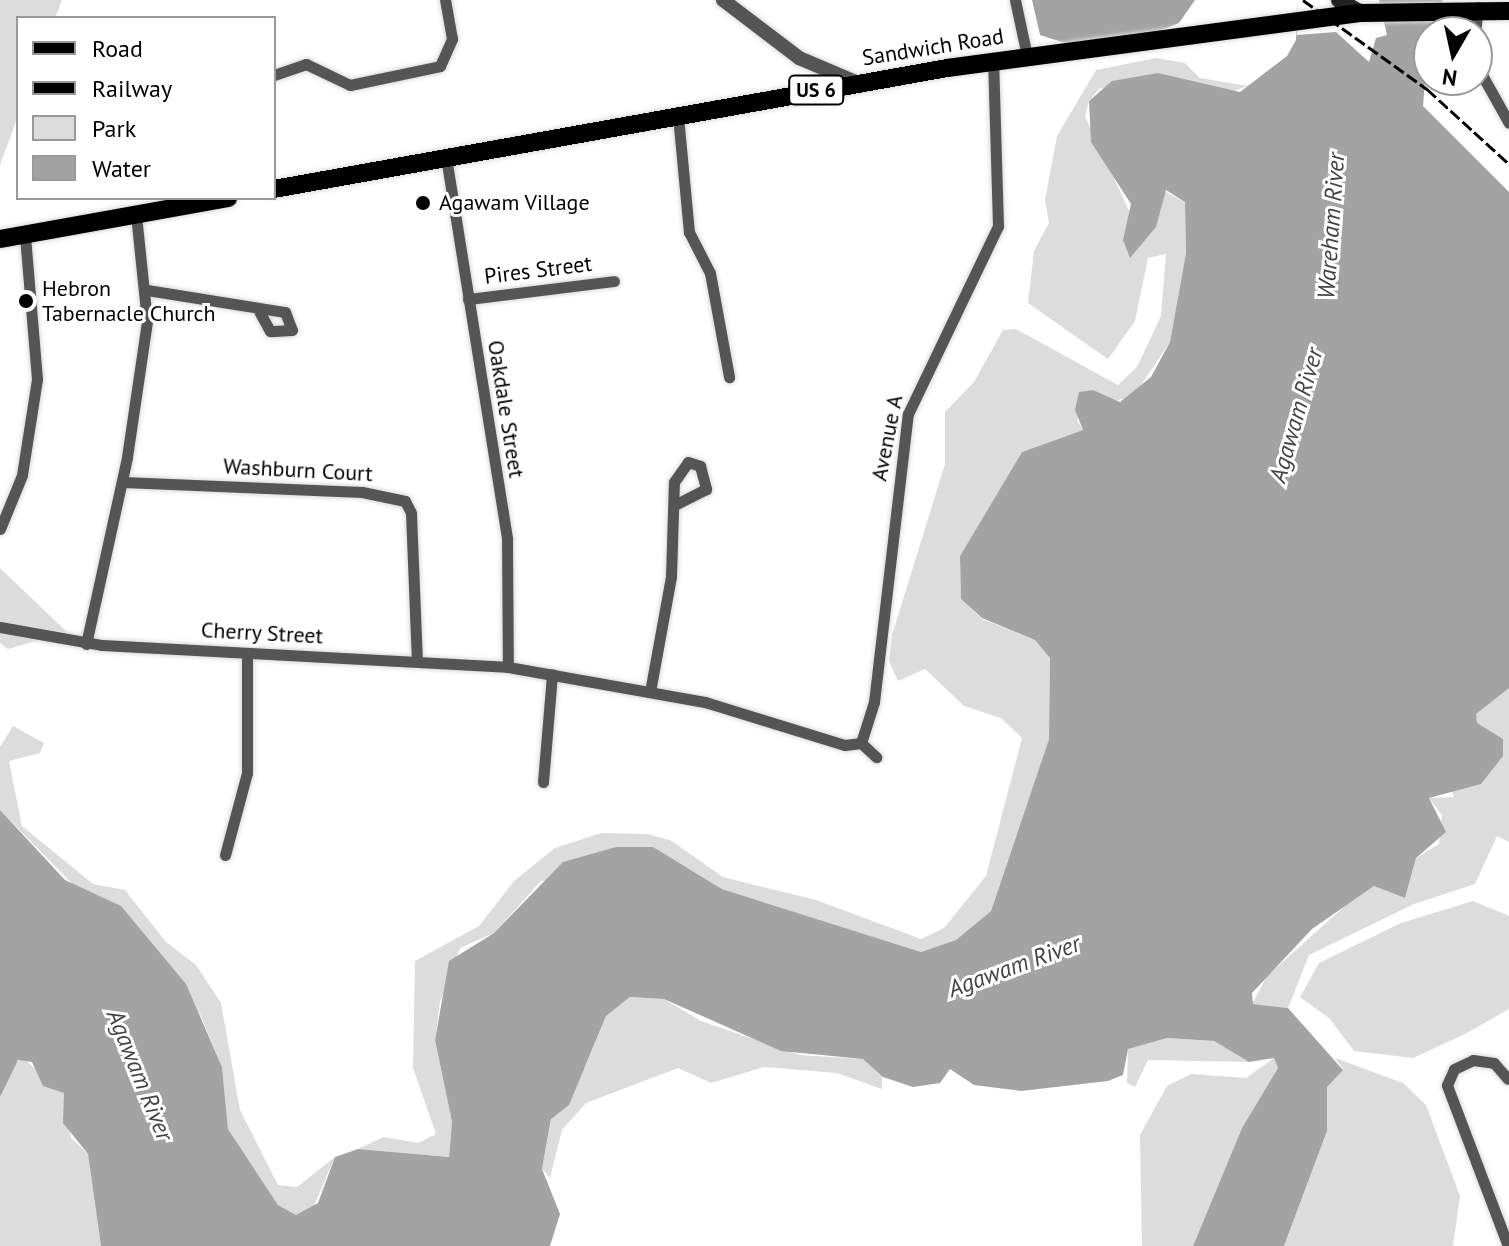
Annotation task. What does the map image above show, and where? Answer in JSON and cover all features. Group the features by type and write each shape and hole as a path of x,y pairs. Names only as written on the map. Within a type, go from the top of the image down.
{"main road":[{"path":"1339,0 1369,13"},
{"name":"Sandwich Road","path":"276,189 858,83 1027,56 1369,13 1478,7 1509,11"},
{"path":"0,239 217,200"}],"street":[{"path":"276,74 306,64 350,85 440,66 452,39 445,0"},
{"path":"723,0 787,51 858,83"},
{"path":"1015,0 1027,56"},
{"path":"1477,16 1478,7"},
{"name":"Avenue A","path":"861,743 874,702 908,414 998,226 993,61"},
{"path":"1493,94 1509,123"},
{"path":"678,116 686,213 710,273 729,377"},
{"name":"Oakdale Street","path":"446,157 507,539 508,667"},
{"path":"86,644 123,482 147,290 136,215"},
{"path":"0,529 22,475 37,379 25,235"},
{"name":"Pires Street","path":"468,299 614,281"},
{"path":"147,290 233,301 260,313"},
{"name":"Washburn Court","path":"123,482 374,493 405,501 411,513 417,661"},
{"path":"650,692 671,576 675,505"},
{"name":"Cherry Street","path":"0,627 86,644 508,667 650,692 861,743"},
{"path":"225,855 247,773 247,655"},
{"path":"543,782 552,674"},
{"path":"861,743 876,757"},
{"path":"1508,1079 1494,1063 1473,1060 1454,1069 1447,1085 1508,1246"}],"green space":[{"path":"0,0 62,0 56,16 16,16 16,121 0,165"},
{"path":"1156,58 1185,63 1200,78 1248,86 1227,93 1158,73 1099,89 1089,101 1085,116 1130,213 1152,230 1164,191 1185,202 1186,253 1170,342 1133,397 1113,401 1093,390 1077,420 1083,430 1022,452 960,556 961,599 982,619 1035,640 1050,658 1049,739 991,911 956,940 921,952 722,889 688,868 541,881 494,933 460,948 440,1002 435,1040 452,1122 449,1157 358,1149 383,1137 418,1143 436,1134 413,1068 415,961 479,926 514,881 555,848 601,833 647,834 670,840 723,877 816,900 921,939 944,928 986,876 1022,738 1001,718 964,706 925,669 898,681 889,661 892,635 945,464 945,412 974,382 1003,330 1016,329 1118,385 1137,367 1161,316 1166,254 1148,258 1135,321 1108,359 1028,303 1034,251 1049,223 1045,200 1057,136 1096,70"},
{"path":"0,568 67,632 8,649 0,643"},
{"path":"1509,656 1509,842 1497,836 1475,884 1414,904 1309,955 1288,1008 1252,1004 1267,976 1346,905 1374,886 1405,898 1416,858 1439,844 1442,815 1429,798 1454,797 1442,767"},
{"path":"13,726 44,743 40,753 9,761 22,826 93,884 125,890 166,942 196,965 221,1003 240,1110 278,1185 297,1187 335,1157 313,1208 296,1215 278,1205 228,1129 222,1067 200,1014 0,810 0,747"},
{"path":"1473,901 1509,916 1509,1009 1465,1034 1413,1058 1354,1051 1329,1018 1300,997 1319,963 1401,923"},
{"path":"630,997 664,999 701,1021 800,1055 863,1059 882,1073 882,1089 837,1073 764,1067 711,1083 678,1068 586,1103 562,1130 550,1178 542,1169 552,1116 586,1065 606,1016"},
{"path":"1167,1038 1214,1041 1249,1062 1148,1060 1135,1087 1127,1083 1128,1048"},
{"path":"1274,1058 1278,1068 1242,1128 1193,1246 1142,1246 1140,1135 1167,1086 1191,1074 1246,1078"},
{"path":"1335,1058 1403,1083 1426,1105 1460,1196 1453,1246 1284,1246 1327,1131 1327,1087 1343,1069"},
{"path":"24,1059 64,1093 71,1138 88,1154 101,1246 0,1246 0,1097 13,1063"}],"water":[{"path":"1032,0 1195,0 1179,23 1154,33 1065,43 1040,35"},
{"path":"1298,0 1442,0 1448,16 1413,16 1413,96 1424,96 1423,106 1509,192 1509,688 1476,714 1477,723 1503,739 1503,756 1481,784 1429,798 1446,832 1416,858 1405,898 1374,886 1312,929 1252,993 1253,1004 1288,1008 1343,1070 1327,1087 1327,1131 1284,1246 1193,1246 1242,1128 1278,1068 1274,1058 1249,1062 1214,1041 1167,1038 1128,1049 1123,1075 1108,1081 1021,1091 974,1085 950,1069 940,1083 913,1087 883,1077 863,1059 781,1051 664,999 630,997 606,1016 569,1105 551,1119 542,1169 560,1214 550,1246 101,1246 88,1154 63,1123 64,1093 43,1086 32,1062 18,1060 0,1097 0,810 65,880 121,906 186,984 222,1067 228,1129 278,1205 296,1215 318,1203 335,1157 358,1149 449,1157 452,1122 435,1040 449,961 494,933 563,862 616,847 653,847 722,889 921,952 956,940 991,911 1049,739 1050,658 1035,640 982,618 961,599 960,556 1022,452 1083,430 1075,410 1079,392 1093,390 1120,402 1151,377 1170,342 1186,253 1185,202 1166,190 1156,227 1130,258 1123,240 1131,204 1091,142 1089,101 1112,81 1158,73 1240,92 1287,56 1296,40"}],"pier":[{"path":"1298,0 1379,0 1387,35 1376,38 1369,62 1336,32 1297,35"}],"railway":[{"path":"1303,0 1427,89 1509,164"}],"place":[{"name":"Agawam Village","path":"423,203"},
{"name":"Hebron Tabernacle Church","path":"26,301"}],"water label":[{"name":"Wareham River","path":"1331,226"},
{"name":"Agawam River","path":"1296,415"},
{"name":"Agawam River","path":"1014,966"},
{"name":"Agawam River","path":"140,1075"}]}
